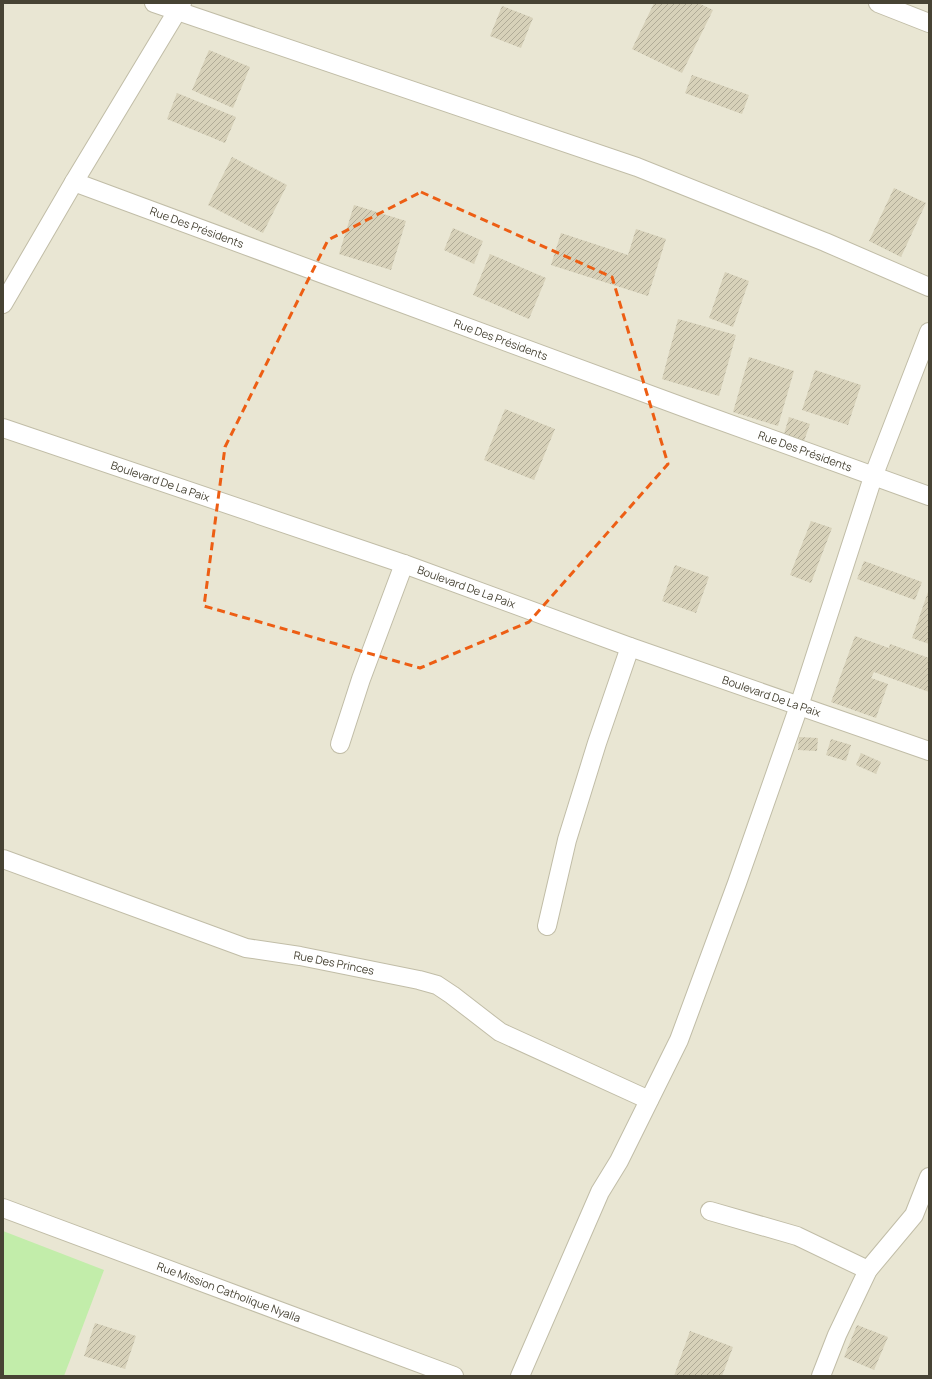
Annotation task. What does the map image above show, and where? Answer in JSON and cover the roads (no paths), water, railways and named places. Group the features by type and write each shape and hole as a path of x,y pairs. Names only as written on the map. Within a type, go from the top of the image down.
{"street":[{"path":"154,3 180,7 637,167 826,242 929,286"},
{"path":"878,3 929,23"},
{"path":"3,304 74,182 180,7"},
{"name":"Rue Des Présidents","path":"74,182 873,477 929,496"},
{"path":"520,1376 600,1192 619,1161 682,1032 737,883 799,706 873,477 929,332"},
{"name":"Boulevard De La Paix","path":"3,428 404,564 630,648 929,751"},
{"path":"340,744 361,679 404,564"},
{"path":"547,926 567,840 597,743 630,648"},
{"name":"Rue Des Princes","path":"3,859 246,948 300,956 437,985 500,1032 649,1100"},
{"path":"821,1376 837,1335 868,1270 914,1215 929,1177"},
{"name":"Rue Mission Catholique Nyalla","path":"3,1208 454,1376"},
{"path":"710,1211 797,1236 868,1270"}]}
